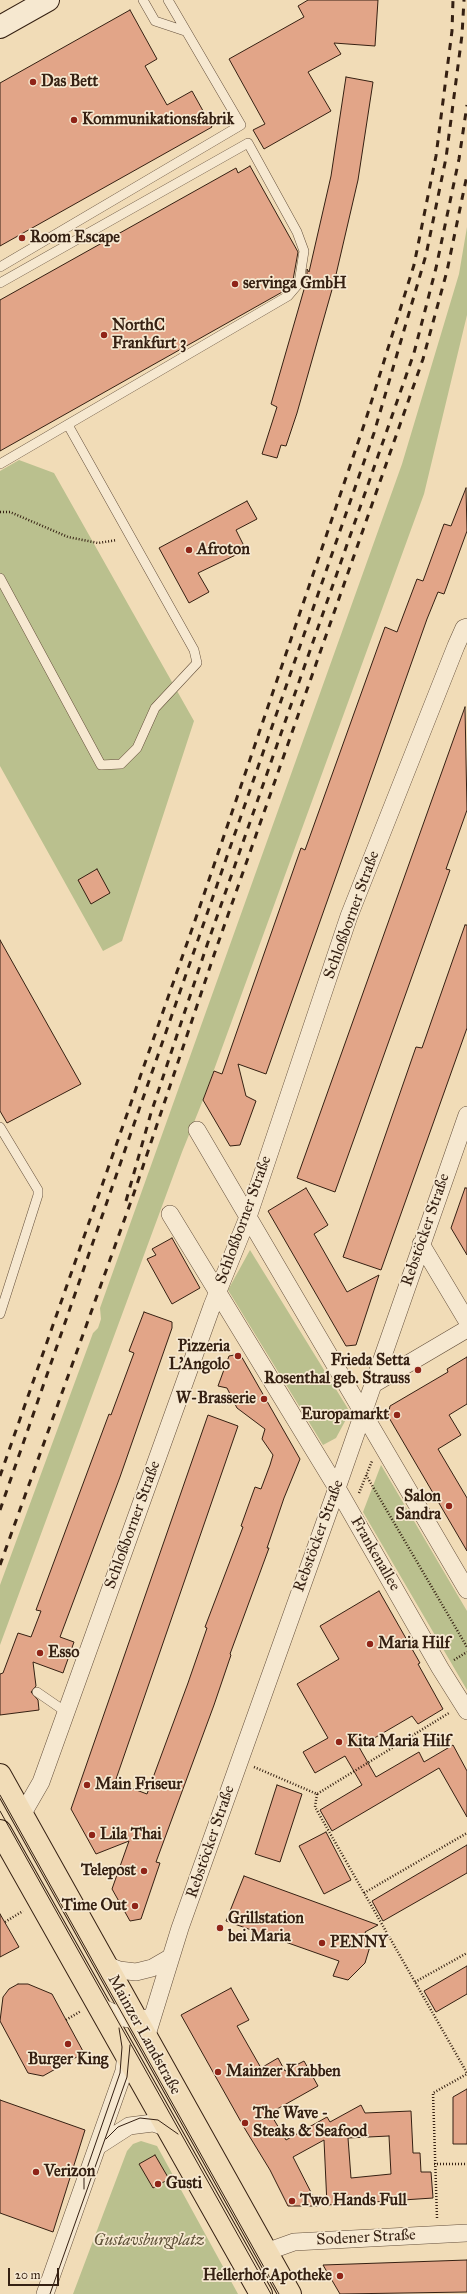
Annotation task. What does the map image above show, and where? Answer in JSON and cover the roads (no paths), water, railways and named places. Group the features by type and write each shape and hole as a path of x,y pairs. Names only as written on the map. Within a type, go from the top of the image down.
{"main road":[{"path":"0,27 48,0"},
{"name":"Mainzer Landstraße","path":"0,1775 106,1965 144,2018 146,2038 290,2294"},
{"name":"Mainzer Landstraße","path":"0,1831 91,2008 126,2054 261,2294"}],"street":[{"name":"Schloßborner Straße","path":"22,1815 31,1803 41,1782 217,1292 248,1217 349,916 456,646 464,628 467,627"},
{"name":"Rebstöcker Straße","path":"144,2018 171,1957 467,1115"},
{"path":"197,1130 467,1590"},
{"name":"Frankenallee","path":"170,1214 337,1488 465,1707"},
{"path":"421,1244 467,1321"},
{"path":"372,1385 467,1329"},
{"path":"106,1965 118,1970 136,1972 152,1968 171,1957"},
{"path":"91,2008 124,2018 144,2018"},
{"path":"45,2294 124,2071 126,2054"},
{"path":"98,2146 129,2126 153,2123 168,2128"},
{"name":"Sodener Straße","path":"266,2252 294,2242 467,2233"}],"lane":[{"path":"143,0 156,21 186,31"},
{"path":"0,267 241,125 168,0"},
{"path":"0,283 248,143 297,232 304,251 299,283 288,296 0,464"},
{"path":"0,578 101,765 121,764 137,748 155,708 197,663 194,650 68,424"},
{"path":"0,1127 38,1190 38,1195 0,1314"},
{"path":"37,1692 66,1712"}],"tram line":[{"path":"0,1795 279,2294"},
{"path":"0,1811 271,2294"},
{"path":"84,2189 84,2177 120,2073 122,2047 119,2028"},
{"path":"50,2294 127,2077 130,2045"},
{"path":"106,2139 118,2127 140,2118 158,2120 178,2134"}],"railway":[{"path":"0,1476 198,912 366,419 414,265 436,156 452,31 453,0"},
{"path":"0,1510 374,433 426,255 446,158 462,35 464,0"},
{"path":"126,1201 151,1113 206,948 414,353 436,268 459,159 467,105"},
{"path":"0,1565 134,1193 215,952 423,359 447,271 467,175"}],"place":[{"name":"Das Bett","path":"33,82"},
{"name":"Kommunikationsfabrik","path":"74,120"},
{"name":"Room Escape","path":"22,238"},
{"name":"servinga GmbH","path":"235,284"},
{"name":"NorthC Frankfurt 3","path":"104,335"},
{"name":"Afroton","path":"189,550"},
{"name":"Pizzeria L'Angolo","path":"238,1356"},
{"name":"Frieda Setta Rosenthal geb. Strauss","path":"418,1370"},
{"name":"W-Brasserie","path":"264,1399"},
{"name":"Europamarkt","path":"397,1415"},
{"name":"Salon Sandra","path":"449,1506"},
{"name":"Maria Hilf","path":"370,1644"},
{"name":"Esso","path":"40,1653"},
{"name":"Kita Maria Hilf","path":"339,1742"},
{"name":"Main Friseur","path":"87,1785"},
{"name":"Lila Thai","path":"92,1835"},
{"name":"Telepost","path":"144,1871"},
{"name":"Time Out","path":"135,1906"},
{"name":"Grillstation bei Maria","path":"220,1928"},
{"name":"PENNY","path":"322,1943"},
{"name":"Burger King","path":"68,2044"},
{"name":"Mainzer Krabben","path":"218,2072"},
{"name":"The Wave - Steaks & Seafood","path":"245,2123"},
{"name":"Verizon","path":"36,2172"},
{"name":"Gusti","path":"158,2184"},
{"name":"Two Hands Full","path":"292,2201"},
{"name":"Hellerhof Apotheke","path":"340,2276"}],"park label":[{"name":"Gustavsburgplatz","path":"149,2241"}]}
